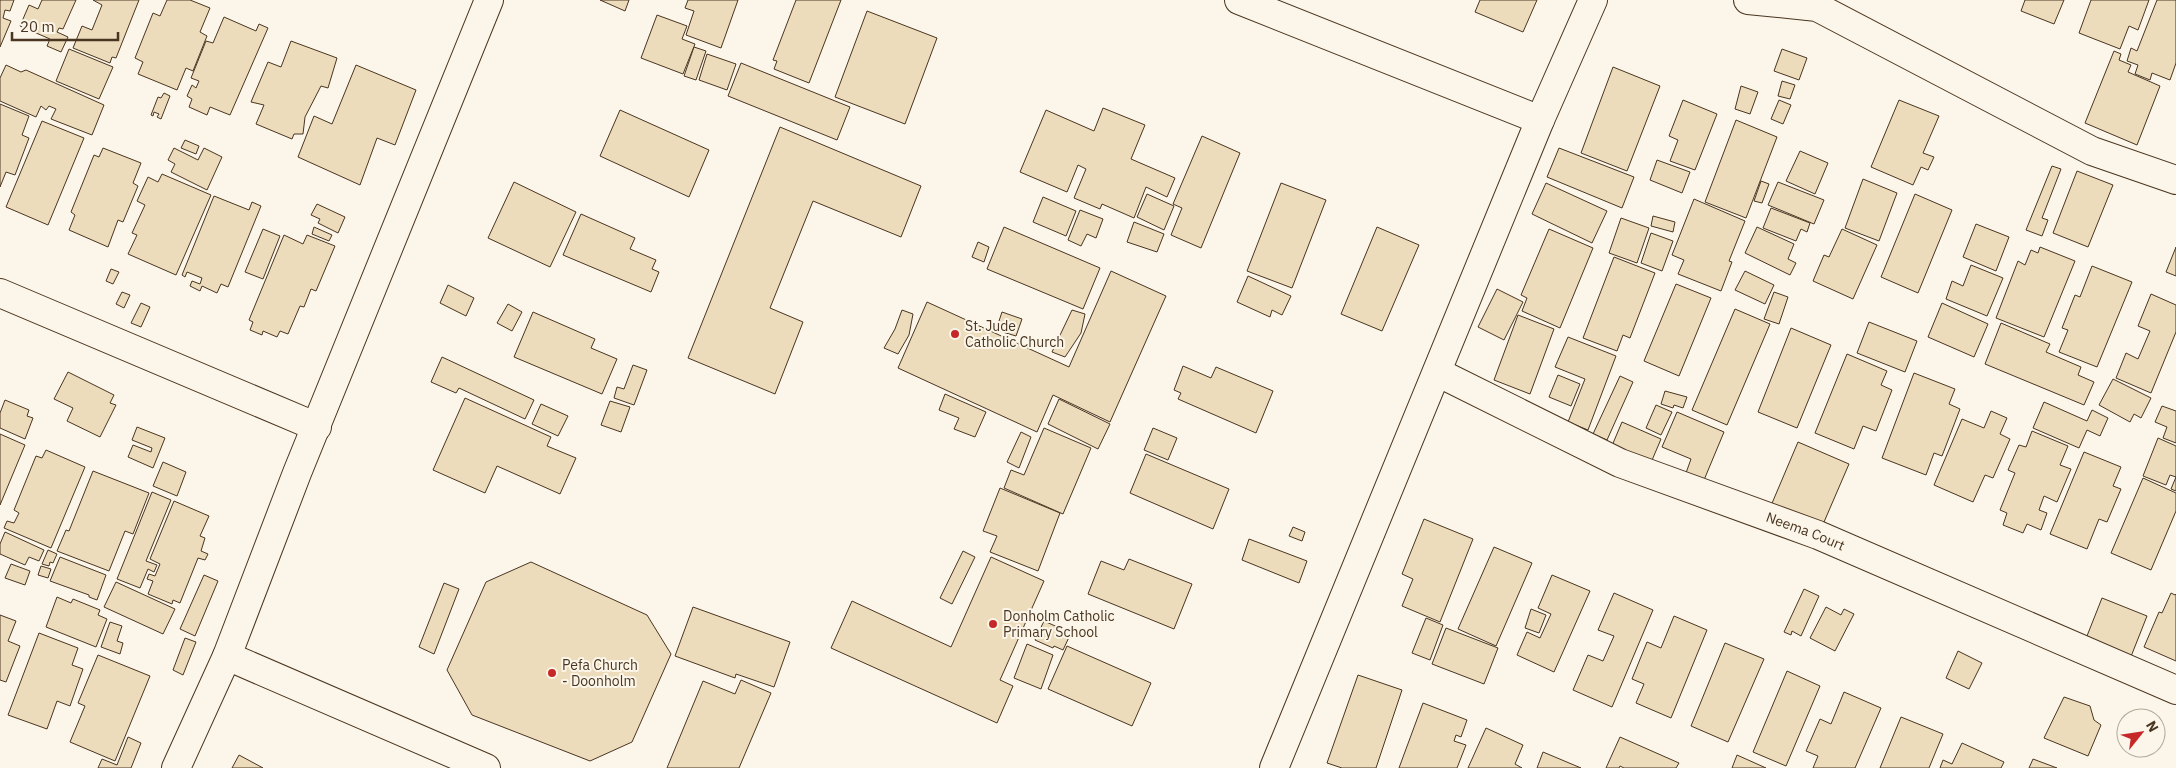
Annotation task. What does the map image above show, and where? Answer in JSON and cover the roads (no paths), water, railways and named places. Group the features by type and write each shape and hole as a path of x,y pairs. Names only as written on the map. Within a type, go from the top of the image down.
{"street":[{"path":"176,768 226,656 297,473 489,0"},
{"path":"1238,0 1540,120"},
{"path":"1274,768 1540,120 1593,0"},
{"path":"1748,0 1817,7 2092,151 2176,180"},
{"path":"0,293 317,427"},
{"name":"Neema Court","path":"1437,372 1620,463 1818,535 2176,690"},
{"path":"226,656 484,768"}],"place":[{"name":"St. Jude Catholic Church","path":"955,334"},
{"name":"Donholm Catholic Primary School","path":"993,624"},
{"name":"Pefa Church - Doonholm","path":"552,673"}]}
